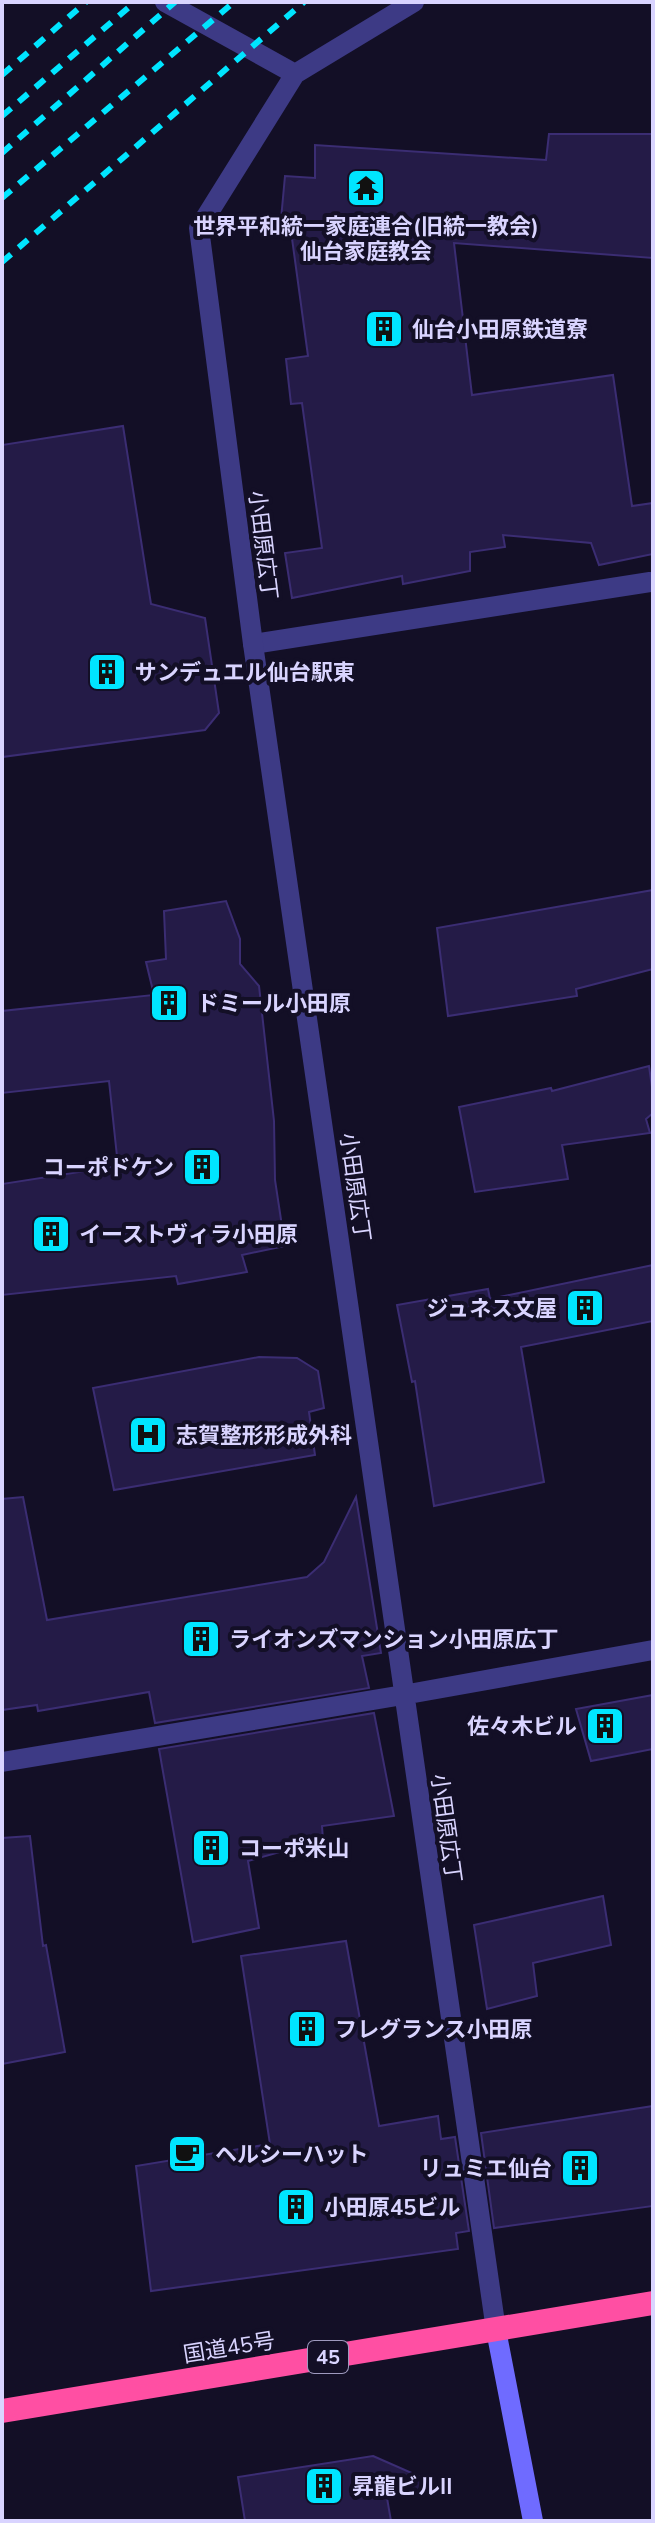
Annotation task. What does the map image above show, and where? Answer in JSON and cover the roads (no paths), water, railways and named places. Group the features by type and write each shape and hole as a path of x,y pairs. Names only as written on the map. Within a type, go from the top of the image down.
{"highway":[{"name":"国道45号","path":"2,2411 653,2303"}],"street":[{"path":"165,2 295,74 414,2"},
{"name":"小田原広丁","path":"295,74 199,228 253,644 496,2330"},
{"path":"253,644 650,582"},
{"path":"2,1762 653,1650"},
{"path":"496,2330 533,2521"}],"railway":[{"path":"2,75 86,2"},
{"path":"2,116 135,2"},
{"path":"2,153 175,2"},
{"path":"2,198 234,2"},
{"path":"2,262 304,2"}],"place":[{"name":"世界平和統一家庭連合(旧統一教会) 仙台家庭教会","path":"366,188"},
{"name":"仙台小田原鉄道寮","path":"384,329"},
{"name":"サンデュエル仙台駅東","path":"107,672"},
{"name":"ドミール小田原","path":"169,1003"},
{"name":"コーポドケン","path":"202,1167"},
{"name":"イーストヴィラ小田原","path":"51,1234"},
{"name":"ジュネス文屋","path":"585,1308"},
{"name":"志賀整形形成外科","path":"148,1435"},
{"name":"ライオンズマンション小田原広丁","path":"201,1639"},
{"name":"佐々木ビル","path":"605,1726"},
{"name":"コーポ米山","path":"211,1848"},
{"name":"フレグランス小田原","path":"307,2029"},
{"name":"ヘルシーハット","path":"187,2154"},
{"name":"リュミエ仙台","path":"580,2168"},
{"name":"小田原45ビル","path":"296,2207"},
{"name":"昇龍ビルII","path":"324,2486"}]}
